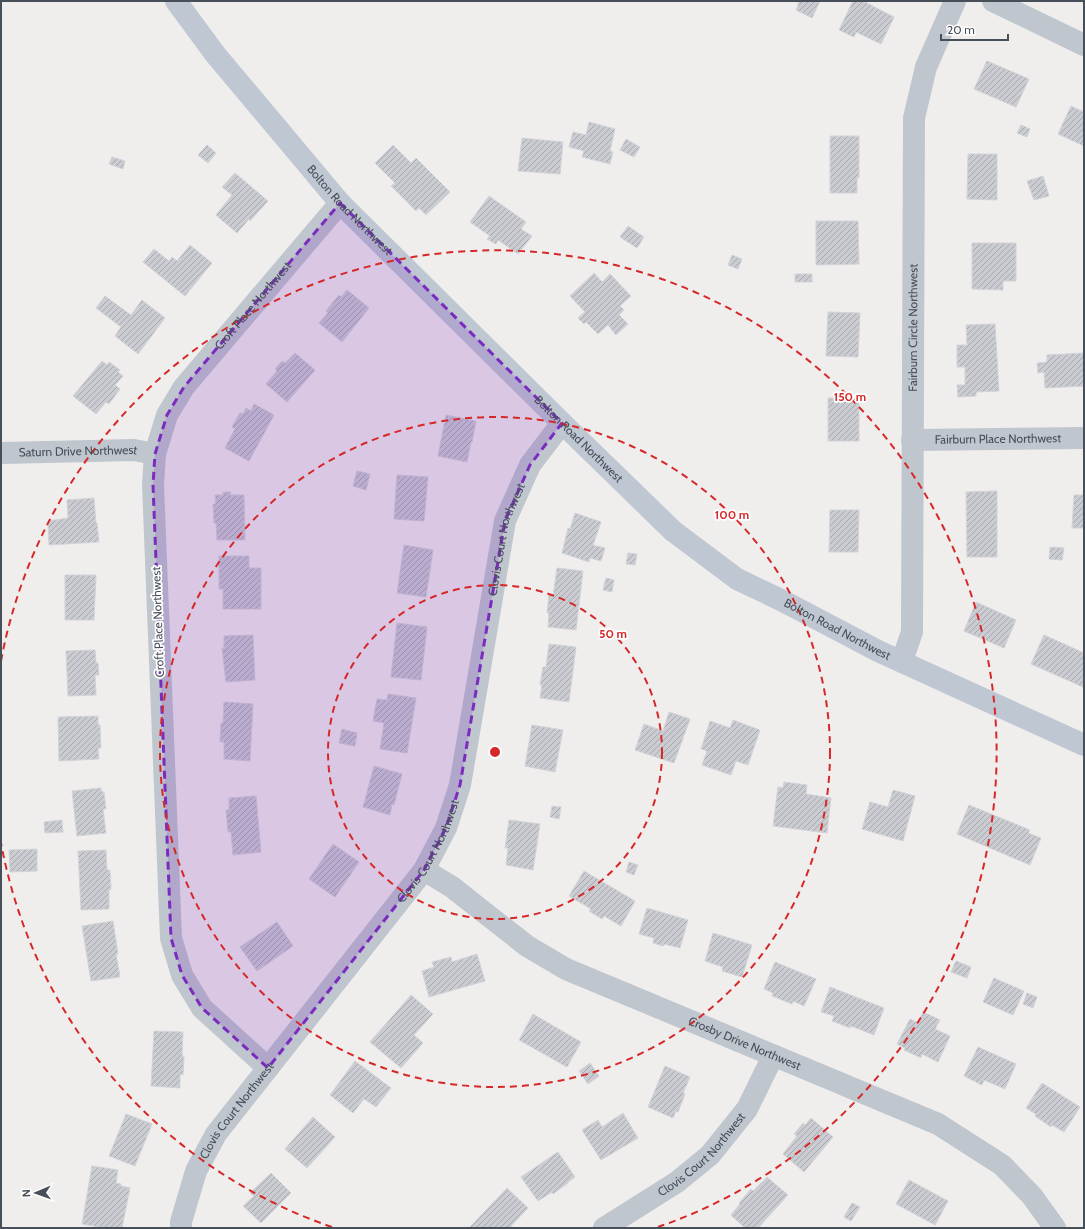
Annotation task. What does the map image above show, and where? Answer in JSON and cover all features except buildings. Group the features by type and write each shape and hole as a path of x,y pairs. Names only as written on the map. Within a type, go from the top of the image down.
{"street":[{"name":"Bolton Road Northwest","path":"176,1 215,54 340,203 673,531 737,580 783,601 878,651 1084,745"},
{"name":"Fairburn Circle Northwest","path":"902,661 912,632 914,118 926,67 954,1"},
{"path":"992,1 1084,45"},
{"name":"Croft Place Northwest","path":"268,1068 202,1008 182,975 171,938 153,484 155,454 167,415 184,387 340,203"},
{"name":"Clovis Court Northwest","path":"181,1228 181,1222 196,1171 216,1134 424,870 446,828 460,784 505,521 530,465 562,423"},
{"name":"Fairburn Place Northwest","path":"912,440 1084,438"},
{"name":"Saturn Drive Northwest","path":"1,453 134,450 155,454"},
{"name":"Crosby Drive Northwest","path":"424,870 452,886 528,946 566,969 938,1124 1002,1165 1032,1196 1055,1228"},
{"name":"Clovis Court Northwest","path":"604,1228 677,1182 710,1155 748,1109 773,1056"}],"highlighted area":[{"path":"340,203 562,423 530,465 505,521 460,785 446,828 424,870 268,1068 202,1008 182,975 171,938 153,485 155,454 167,415 184,387"}]}
